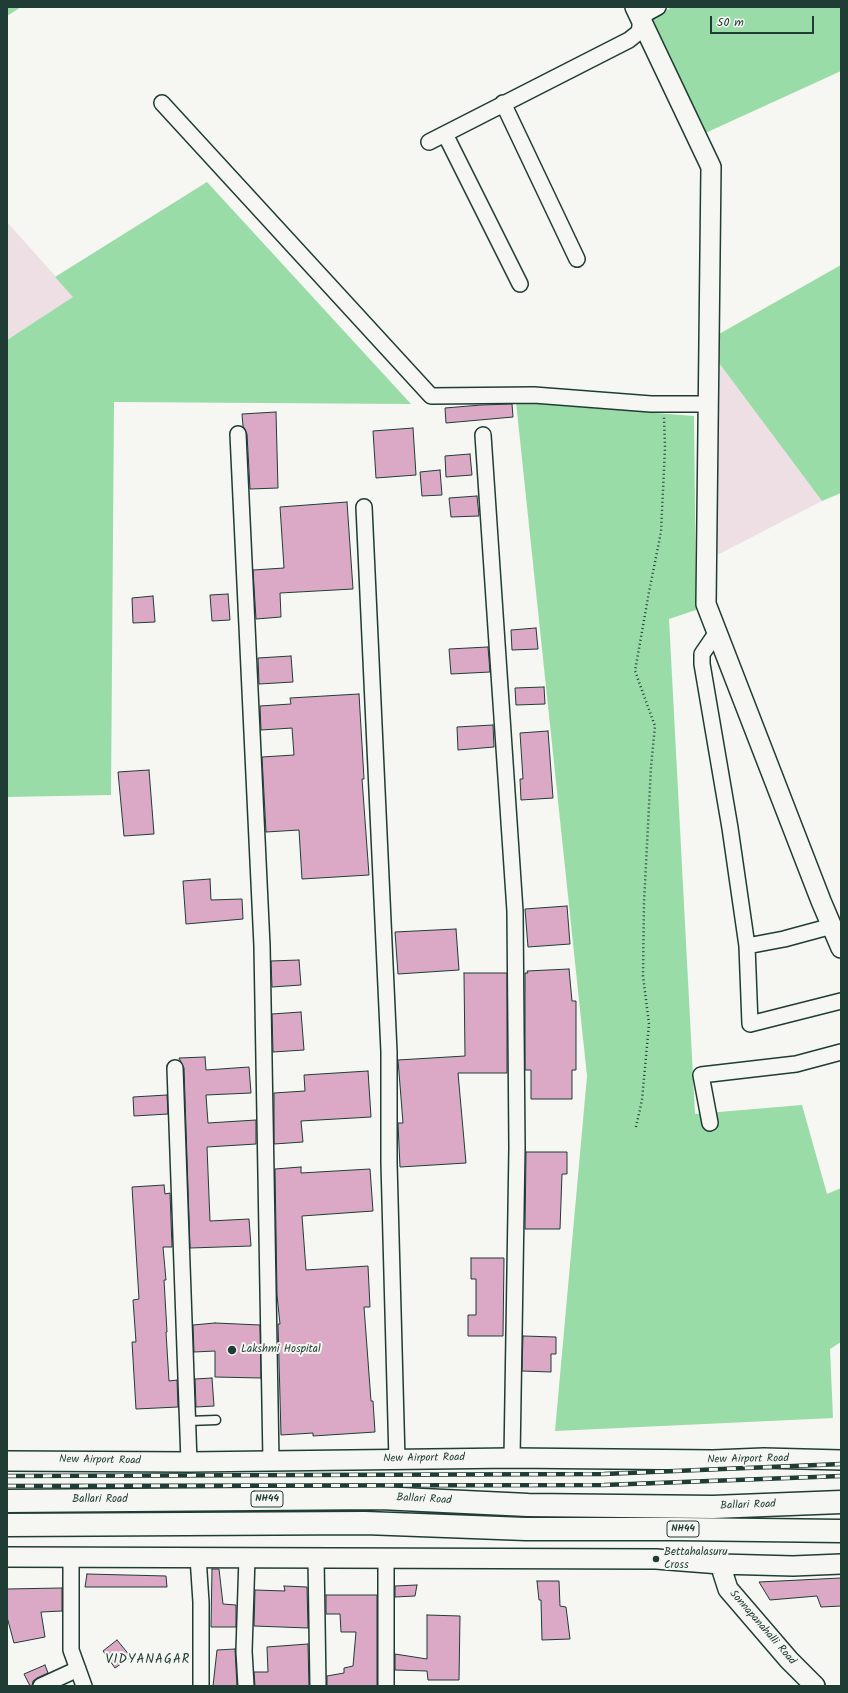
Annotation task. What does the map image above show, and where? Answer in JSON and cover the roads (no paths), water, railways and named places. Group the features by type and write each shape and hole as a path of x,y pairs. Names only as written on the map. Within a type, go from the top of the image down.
{"highway":[{"name":"Ballari Road","path":"7,1500 380,1498 528,1505 713,1507 841,1502"},
{"name":"Ballari Road","path":"7,1525 365,1523 526,1529 841,1531"}],"street":[{"path":"638,14 647,13 658,7"},
{"path":"429,142 503,103 630,40 638,32 638,14"},
{"path":"638,14 711,167 706,604 841,948"},
{"path":"162,103 431,396 534,395 664,404 708,404"},
{"path":"503,103 577,259"},
{"path":"445,134 520,284"},
{"path":"238,434 262,946 271,1461"},
{"path":"483,435 515,911 517,1148 512,1458"},
{"path":"364,507 389,1052 389,1163 398,1460"},
{"path":"717,632 702,654 702,664 730,828 747,946 750,1024 841,1001"},
{"path":"747,946 784,939 832,926"},
{"path":"710,1123 701,1075 796,1064 841,1052"},
{"path":"176,1068 189,1462"},
{"name":"New Airport Road","path":"7,1461 189,1462 512,1458 712,1460 764,1458 841,1460"},
{"path":"7,1557 656,1559 720,1564 793,1566 841,1564"},
{"path":"71,1557 71,1650 84,1686"},
{"path":"198,1557 201,1602 201,1686"},
{"path":"246,1686 244,1651 247,1557"},
{"path":"316,1558 318,1686"},
{"path":"386,1558 386,1686"},
{"name":"Sonnapanahalli Road","path":"720,1564 728,1589 789,1660 815,1686"},
{"path":"41,1686 78,1669"}],"lane":[{"path":"188,1421 216,1420"}],"railway":[{"path":"7,1476 604,1474 841,1464"},
{"path":"7,1486 604,1485 841,1476"}],"place":[{"name":"Lakshmi Hospital","path":"232,1350"},
{"name":"Bettahalasuru Cross","path":"656,1559"}],"district":[{"name":"VIDYANAGAR","path":"148,1661"}]}
